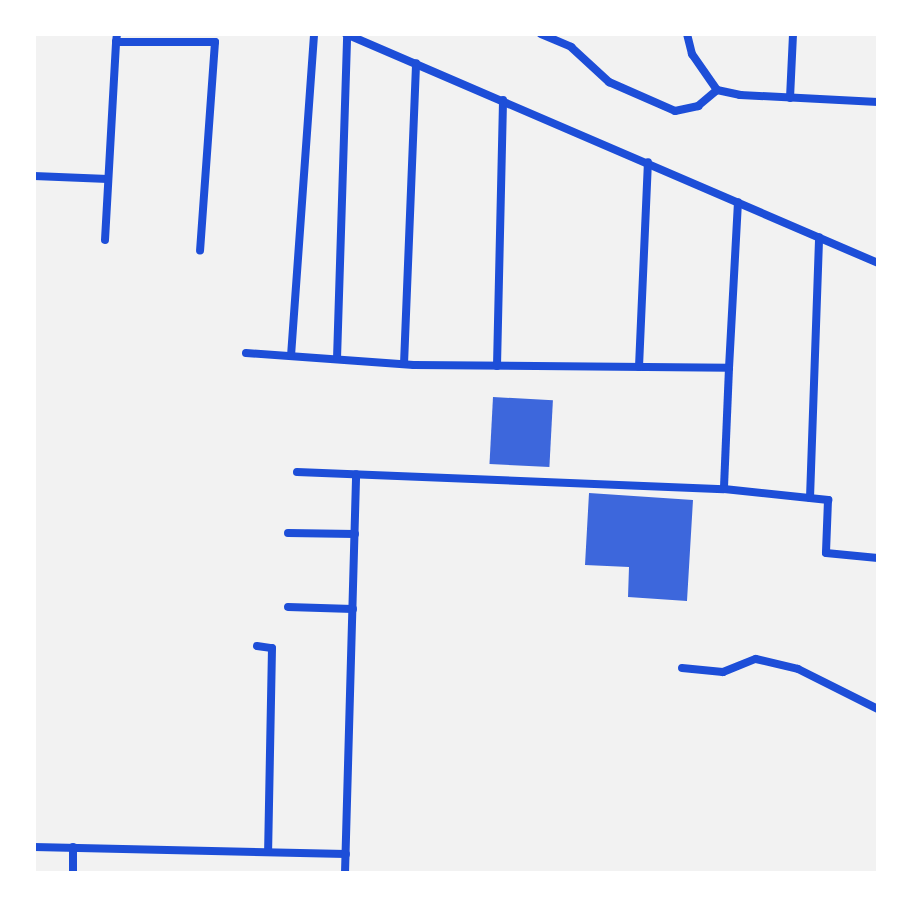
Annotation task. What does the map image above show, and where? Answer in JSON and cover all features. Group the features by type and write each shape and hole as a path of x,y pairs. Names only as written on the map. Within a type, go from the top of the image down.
{"street":[{"path":"291,356 314,34"},
{"path":"337,359 347,34 878,263"},
{"path":"541,34 571,47 609,82 675,111 698,106 717,90"},
{"path":"687,34 692,54 717,90 740,95 878,102"},
{"path":"790,98 793,34"},
{"path":"105,240 117,38 215,42 200,250"},
{"path":"404,364 416,63"},
{"path":"497,366 503,100"},
{"path":"639,367 648,162"},
{"path":"34,176 108,179"},
{"path":"724,489 738,202"},
{"path":"810,498 819,237"},
{"path":"246,353 404,364 729,368"},
{"path":"297,472 724,489 828,500 826,553 878,558"},
{"path":"345,873 356,474"},
{"path":"288,533 355,534"},
{"path":"288,607 353,609"},
{"path":"257,646 272,648 268,852"},
{"path":"682,668 723,672 756,659 798,669 878,709"},
{"path":"34,847 346,854"},
{"path":"73,847 73,873"}],"building":[{"path":"493,397 553,400 549,467 489,464"},
{"path":"589,493 693,500 687,601 628,597 629,567 585,565"}]}
